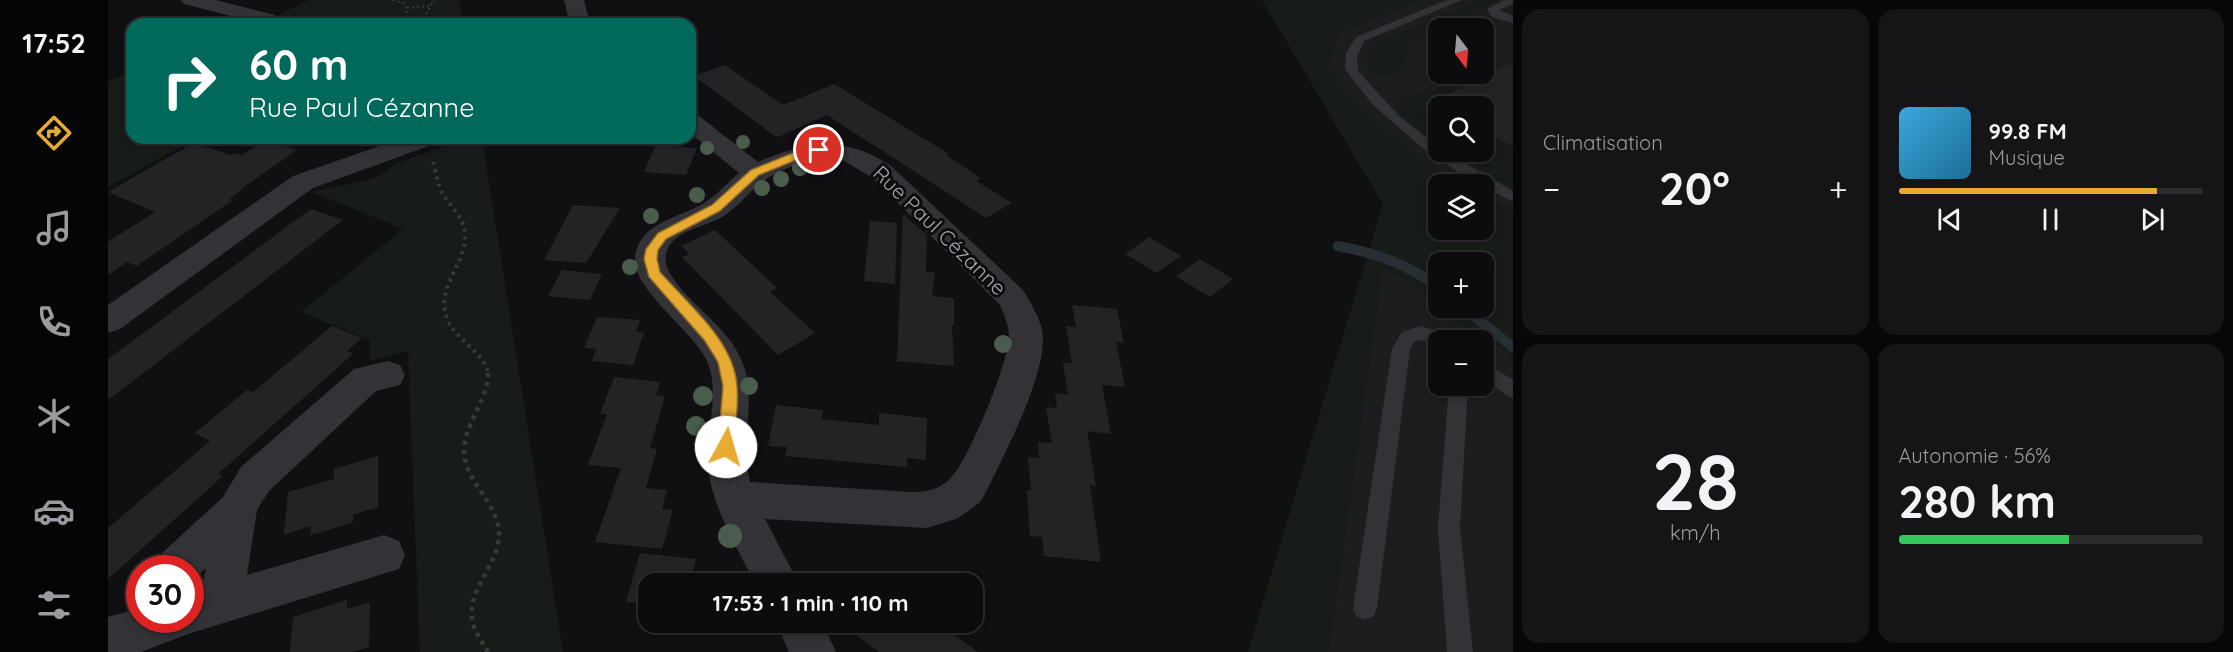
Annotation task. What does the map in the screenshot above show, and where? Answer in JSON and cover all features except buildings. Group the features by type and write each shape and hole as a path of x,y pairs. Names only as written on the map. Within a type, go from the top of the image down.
{"street":[{"path":"191,0 216,2 265,18"},
{"path":"574,0 578,18"},
{"path":"696,126 755,173"},
{"path":"108,321 303,182 410,144"},
{"name":"Rue Paul Cézanne","path":"736,499 911,510 942,506 966,490 972,480 1021,367 1026,337 1023,322 1012,298 890,180 867,161 840,152 819,150 797,155 755,173 716,208 662,236 652,249 650,259 654,274 710,337 725,361 730,386 727,468 736,499 773,573"},
{"path":"206,608 237,510 255,479 366,379 388,375"},
{"path":"190,555 237,510"},
{"path":"206,608 384,555"},
{"path":"108,633 126,616"},
{"path":"108,640 130,633"},
{"path":"804,633 813,652"}],"lane":[{"path":"1457,0 1360,39 1351,53 1351,71 1375,102 1424,143 1474,177 1513,197"},
{"path":"1513,0 1493,9 1496,15 1513,20"},
{"path":"1365,608 1401,348 1408,337 1421,333 1428,335"},
{"path":"1494,376 1513,390"},
{"path":"1457,396 1449,528 1460,652"}],"path":[{"path":"393,0 404,3 407,8 405,18"},
{"path":"426,18 434,0"},
{"path":"407,8 431,6"},
{"path":"426,144 440,188 459,212 465,225 463,251 446,286 444,304 447,321 453,333 486,363 488,379 484,398 472,419 465,440 464,459 470,476 498,522 498,549 471,604 471,618 478,640 488,652"}],"shaded area":[{"path":"309,0 459,0 462,18 273,18"},
{"path":"1262,0 1513,0 1513,652 1248,652 1383,204"},
{"path":"1262,0 1423,0 1340,33 1329,67 1356,104 1423,159 1448,174 1428,174 1428,240 1494,240 1494,201 1513,211 1513,356 1494,343 1494,330 1476,330 1458,318 1494,318 1494,252 1428,252 1428,297 1384,267 1330,652 1248,652 1383,204"},
{"path":"1480,0 1499,0 1461,18 1436,18"},
{"path":"1428,21 1428,34 1410,42 1405,68 1384,77 1368,70 1366,61 1371,48 1377,42"},
{"path":"126,73 126,144 186,144 108,187 108,82"},
{"path":"1456,84 1468,84 1443,96 1428,96 1426,104 1428,105 1428,136 1402,116 1392,100"},
{"path":"1494,137 1513,146 1513,189 1494,178 1494,174 1487,174 1467,162 1494,162"},
{"path":"451,144 483,144 563,652 420,652 408,351 370,360 370,340 301,312 403,229 312,192 369,180 384,173 394,164"}],"waterway":[{"path":"1338,246 1391,260 1428,280"},
{"path":"1476,318 1513,347"}],"route":[{"path":"726,447 730,386 725,361 710,337 654,274 650,259 652,249 662,236 723,203 755,173 797,155 819,150"}]}
